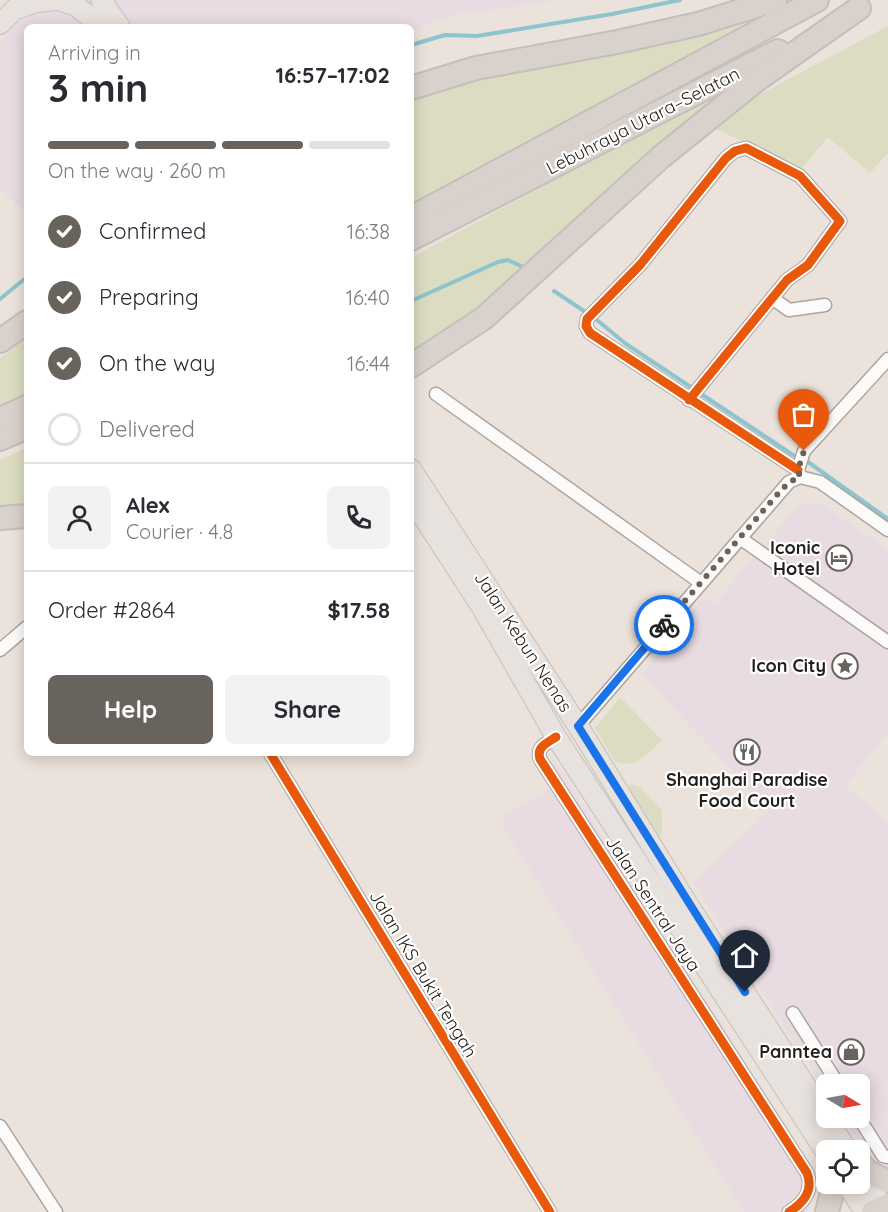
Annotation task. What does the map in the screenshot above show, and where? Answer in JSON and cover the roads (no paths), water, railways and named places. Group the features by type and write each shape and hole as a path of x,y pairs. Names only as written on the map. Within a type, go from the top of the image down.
{"highway":[{"path":"414,87 476,68 617,42 698,24 775,0"},
{"name":"Lebuhraya Utara–Selatan","path":"414,216 817,0"},
{"path":"414,364 484,318 661,157 749,87 866,4"},
{"name":"Lebuhraya Utara–Selatan","path":"414,237 866,4"},
{"path":"0,341 24,324"},
{"path":"0,418 24,408"},
{"path":"0,439 24,428"},
{"path":"0,518 24,516"},
{"path":"870,1173 888,1182"},
{"path":"827,1212 832,1194"}],"main road":[{"path":"12,11 36,2 58,0 108,19"},
{"path":"83,0 108,19"},
{"path":"101,0 108,19"},
{"name":"Jalan Kebun Nenas","path":"414,474 578,726 687,903 841,1140"},
{"name":"Jalan Kebun Nenas","path":"414,503 481,606 556,736 818,1140"},
{"path":"870,1191 879,1210"},
{"path":"859,1194 879,1210"}],"street":[{"path":"694,394 787,279 808,265 840,221 801,176 746,148 735,151 726,158 640,265 587,320 586,326 590,333 694,394 801,465 820,482 888,530"},
{"path":"772,298 789,310 825,305"},
{"path":"578,726 789,482 887,361"},
{"path":"436,394 701,583"},
{"path":"740,538 888,642"},
{"path":"0,650 24,630"},
{"name":"Jalan Sentral Jaya","path":"556,736 540,747 538,754 807,1173 809,1186 806,1195 802,1203 789,1212"},
{"name":"Jalan IKS Bukit Tengah","path":"272,756 550,1212"},
{"path":"793,1013 832,1074"},
{"path":"0,1126 56,1212"},
{"path":"865,1128 883,1156 888,1157"}],"waterway":[{"path":"414,44 445,35 477,36 612,14 680,0"},
{"path":"414,300 498,262 508,260 523,267"},
{"path":"0,299 24,279"},
{"path":"554,291 584,311"},
{"path":"597,320 626,344 793,455 808,462 888,519"}],"place":[{"name":"Iconic Hotel","path":"839,558"},
{"name":"Icon City","path":"845,666"},
{"name":"Shanghai Paradise Food Court","path":"747,752"},
{"name":"Panntea","path":"851,1052"}]}
